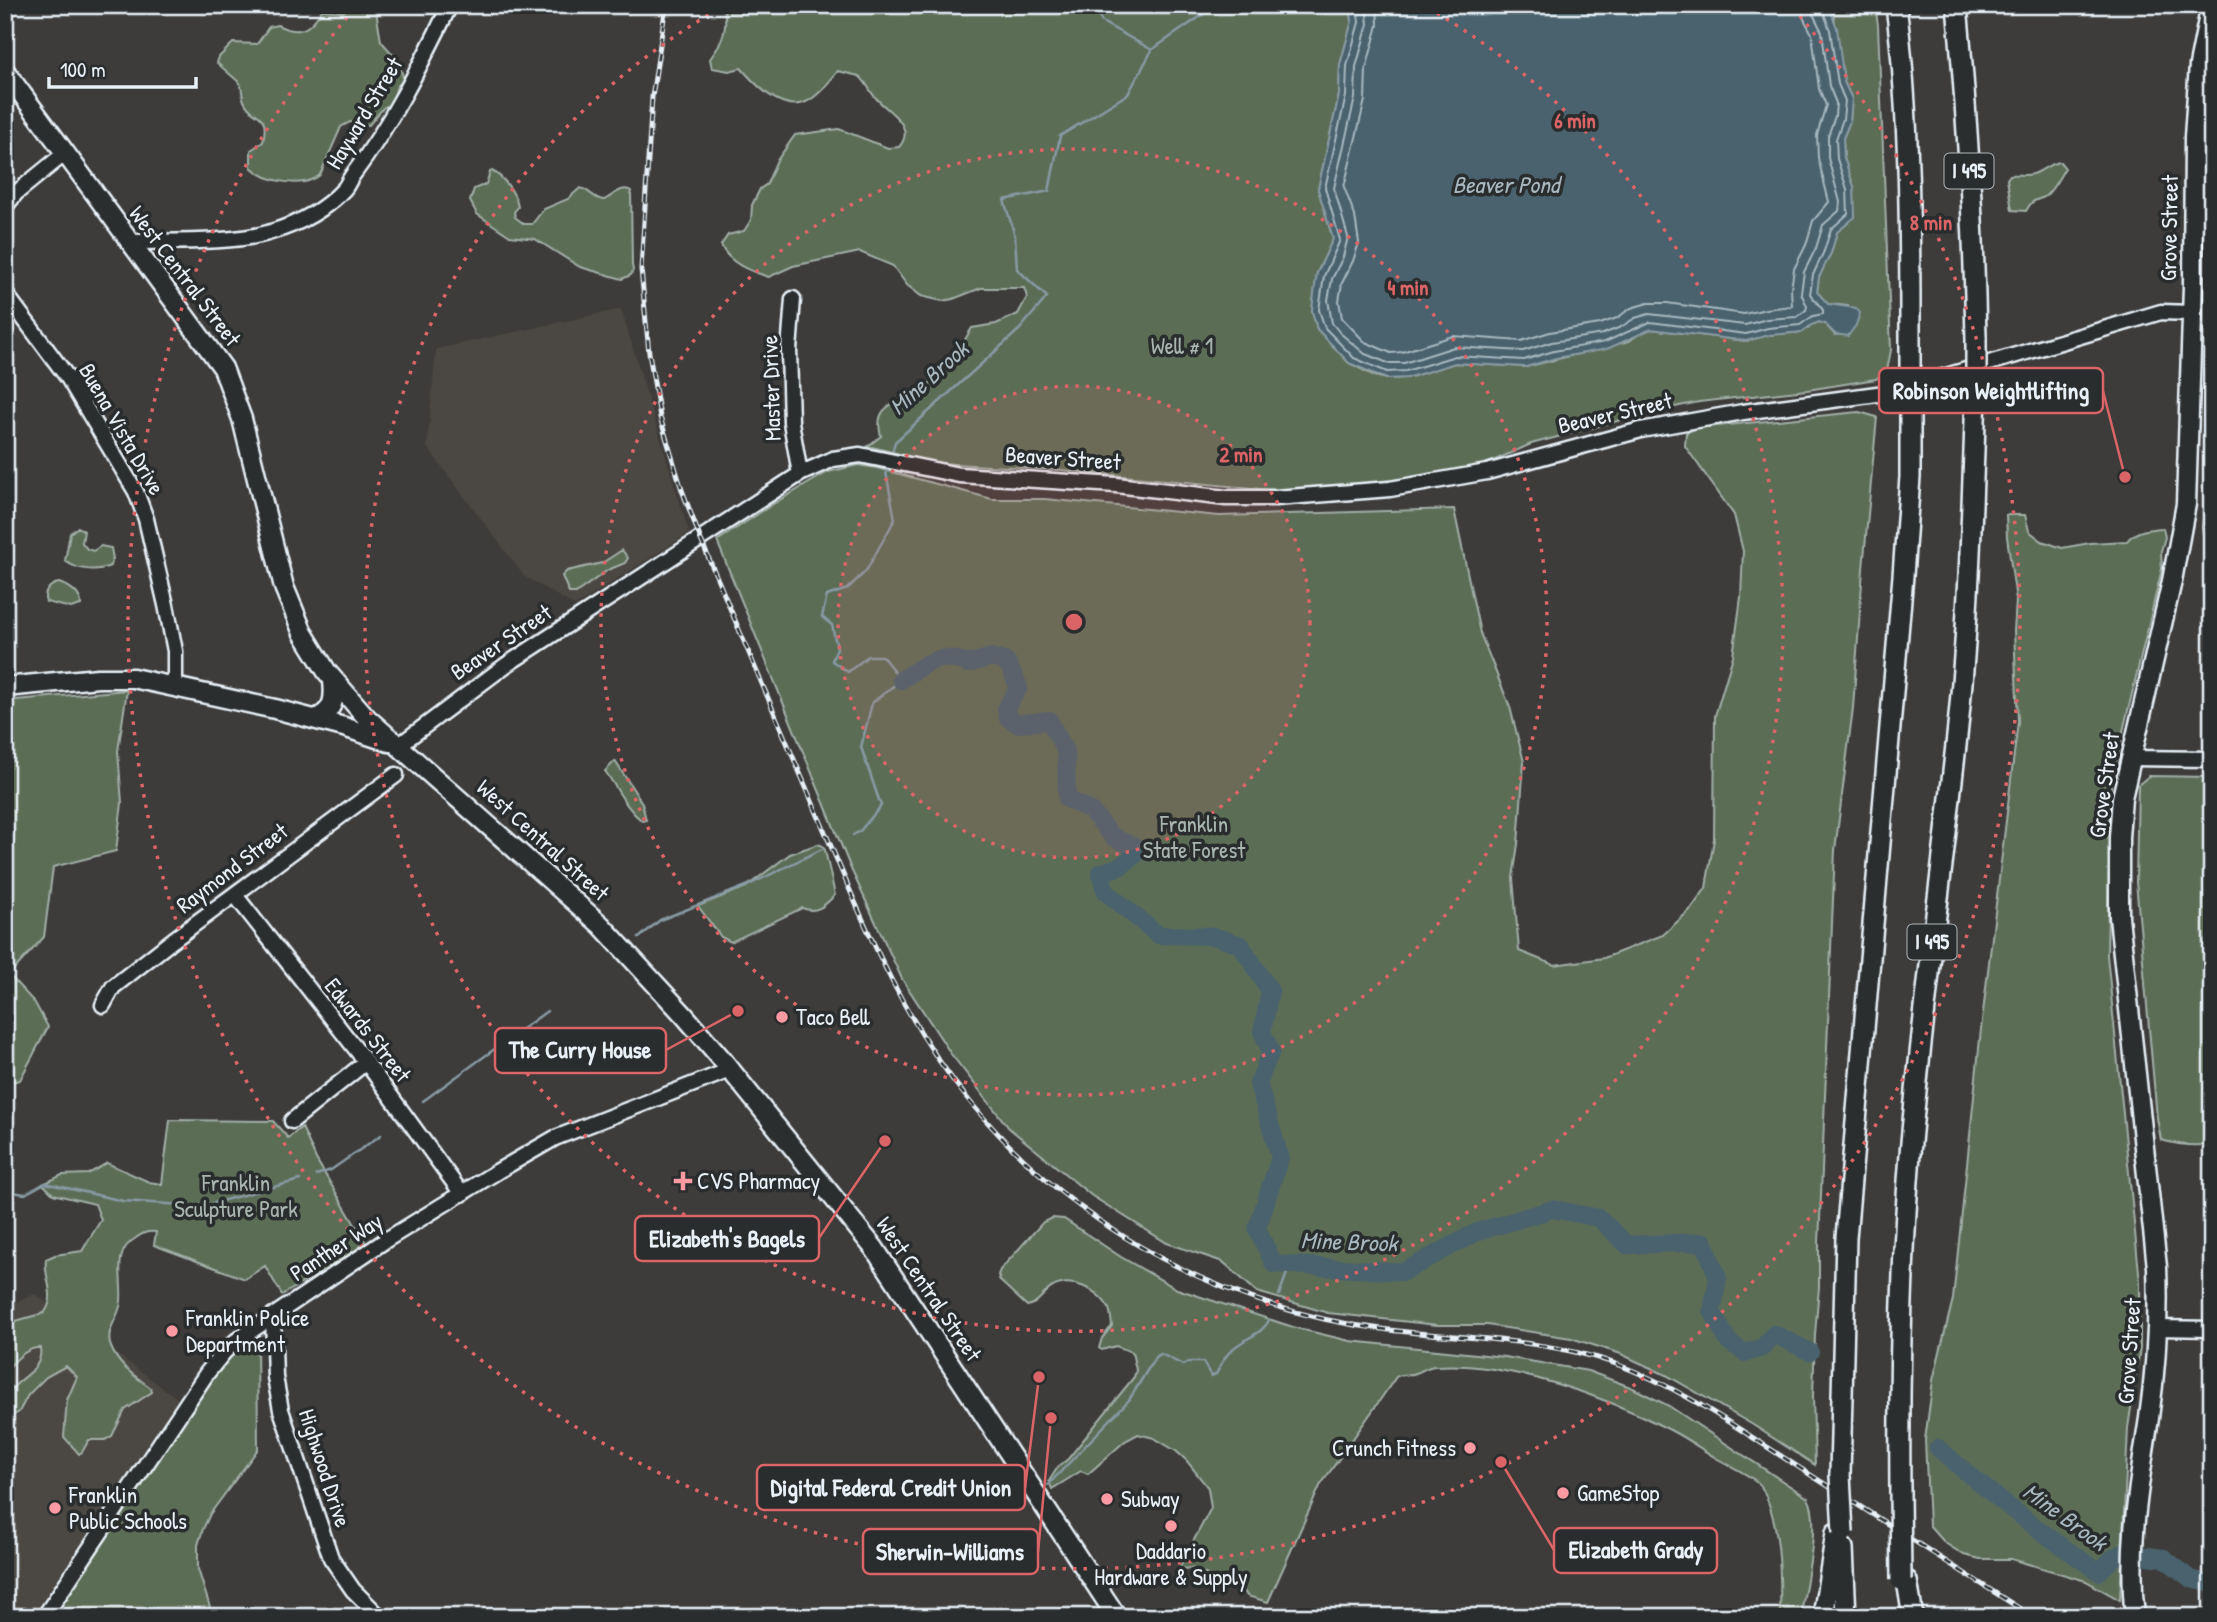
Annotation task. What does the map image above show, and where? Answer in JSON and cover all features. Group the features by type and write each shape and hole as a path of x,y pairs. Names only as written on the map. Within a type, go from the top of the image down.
{"highway":[{"path":"1846,1617 1839,1533 1846,1238 1910,477 1910,253 1906,143 1896,5"},
{"name":"I 495","path":"1903,1617 1904,1580 1900,1517 1901,1307 1910,1156 1935,909 1957,734 1967,602 1976,393 1975,262 1957,5"},
{"path":"1823,1617 1839,1533"},
{"path":"1904,1580 1913,1617"}],"main road":[{"name":"Grove Street","path":"2135,1617 2133,1544 2137,1488 2158,1328 2157,1267 2119,917 2121,809 2130,758 2175,570 2185,510 2189,458 2195,110 2199,65 2211,5"},
{"name":"West Central Street","path":"5,71 223,368 242,419 284,587 303,633 333,681 358,709 398,746 601,925 684,1015 874,1248 1117,1617"},
{"path":"5,687 98,678 133,678 315,719 398,746"},
{"path":"315,719 326,714 332,705 333,681"}],"street":[{"name":"Hayward Street","path":"128,242 234,238 268,233 304,220 317,211 344,189 370,152 407,91 450,5"},
{"path":"5,207 16,193 64,153"},
{"name":"Buena Vista Drive","path":"5,293 68,378 136,492 146,519 166,605 175,651 175,686"},
{"name":"Master Drive","path":"793,299 789,350 791,422 800,474"},
{"name":"Beaver Street","path":"398,746 506,665 800,474 829,460 865,456 959,475 1116,485 1226,498 1358,493 1487,472 1640,430 1743,412 1892,392 2161,312 2192,313"},
{"path":"2130,758 2212,759"},
{"name":"Raymond Street","path":"103,1005 113,988 396,775"},
{"name":"Edwards Street","path":"235,895 366,1062 462,1194"},
{"path":"292,1121 366,1062"},
{"name":"Panther Way","path":"44,1617 215,1362 236,1340 510,1163 568,1132 730,1070"},
{"name":"Highwood Drive","path":"273,1315 275,1377 281,1410 331,1558 353,1590 380,1617"},
{"path":"2158,1328 2212,1329"}],"shaded area":[{"path":"621,309 689,533 575,606 524,576 427,447 436,349"},
{"name":"Franklin Public Schools","path":"35,1294 178,1399 32,1617 5,1617 5,1306"}],"green space":[{"path":"353,5 375,5 381,41 398,60 404,80 397,86 392,103 383,108 369,125 350,122 341,127 320,175 295,183 266,177 251,167 251,150 263,142 264,124 244,101 240,83 217,63 219,57 233,43 257,44 269,27 277,25 292,30 303,29 313,22 322,10 343,12"},
{"name":"Well # 1","path":"723,5 1350,5 1352,21 1340,65 1339,95 1318,189 1333,239 1317,273 1312,311 1317,329 1349,363 1387,379 1407,378 1455,363 1526,367 1629,341 1651,329 1746,341 1769,335 1803,332 1819,322 1825,324 1835,335 1849,333 1848,306 1828,304 1817,292 1819,277 1831,253 1837,232 1848,223 1854,187 1844,158 1843,138 1850,121 1852,99 1844,82 1834,17 1828,5 1875,5 1891,350 1887,371 1876,379 1699,402 1655,411 1531,444 1475,469 1325,489 1270,490 1061,470 931,462 868,446 881,436 879,426 882,413 945,371 972,328 996,324 1018,314 1027,297 1024,288 981,288 942,301 921,296 907,285 893,266 860,252 793,266 769,277 748,269 729,257 721,245 728,235 744,231 751,220 752,205 760,189 767,184 776,162 795,135 839,129 888,148 899,147 905,132 899,120 876,98 859,76 838,71 824,88 806,102 787,104 769,95 741,68 729,71 712,68 710,59 725,27"},
{"path":"2060,162 2065,168 2047,195 2032,203 2026,211 2012,210 2007,179 2010,175 2033,174"},
{"path":"492,171 501,177 512,191 518,207 514,212 515,217 524,224 532,224 544,209 568,199 580,188 604,200 621,190 631,191 631,275 622,279 580,267 535,239 510,236 477,214 470,201 474,189 486,184"},
{"path":"2212,247 2212,564 2209,563 2202,528 2209,462"},
{"name":"Franklin State Forest","path":"1859,412 1877,417 1853,708 1835,850 1815,1335 1815,1465 1753,1425 1668,1376 1621,1354 1571,1338 1487,1325 1437,1325 1328,1313 1257,1292 1223,1262 1167,1243 1092,1196 1009,1128 951,1054 902,979 851,869 717,541 828,472 858,465 992,499 1045,499 1219,516 1454,509 1480,633 1510,707 1524,762 1513,878 1519,951 1554,965 1604,958 1663,935 1691,909 1706,888 1714,839 1715,716 1733,656 1741,597 1743,551 1734,515 1685,446 1686,433 1696,428"},
{"path":"2006,515 2025,515 2029,531 2042,541 2062,548 2127,541 2138,532 2153,529 2163,528 2165,537 2161,551 2162,569 2111,781 2107,955 2140,1282 2140,1348 2128,1428 2120,1600 2086,1581 2011,1559 1980,1559 1964,1555 1945,1543 1929,1525 1925,1440 1933,1380 1953,1299 1981,1029 2018,721 2014,631 2016,600"},
{"path":"78,527 84,531 82,543 87,549 93,551 101,546 111,548 113,559 110,566 87,569 65,561 70,533"},
{"path":"622,550 628,558 625,563 608,570 576,593 569,593 562,576 567,571 602,563"},
{"path":"59,583 74,591 81,605 71,608 46,602 45,595 48,590"},
{"path":"127,690 118,751 122,803 116,851 53,867 44,937 9,975 35,1003 48,1027 20,1080 5,1084 5,701"},
{"path":"615,761 642,803 646,820 642,821 631,810 605,771"},
{"path":"2149,776 2212,777 2212,1144 2186,1145 2161,1140 2157,1118 2136,882 2138,785"},
{"path":"818,844 825,850 835,895 820,908 802,908 731,942 721,937 698,906 746,887 790,854"},
{"name":"Franklin Sculpture Park","path":"170,1120 273,1121 288,1138 302,1127 316,1159 367,1245 282,1295 265,1266 245,1279 154,1245 156,1232 141,1235 129,1244 121,1258 121,1301 109,1341 118,1360 151,1388 152,1392 125,1410 112,1436 105,1440 89,1440 79,1454 64,1437 67,1400 77,1377 66,1366 46,1377 28,1395 19,1412 12,1416 5,1441 4,1416 8,1393 37,1364 40,1348 25,1352 5,1371 5,1324 44,1313 50,1300 46,1259 82,1251 101,1220 95,1204 53,1194 43,1184 62,1175 88,1174 107,1163 149,1182 162,1184"},
{"path":"1052,1218 1064,1219 1121,1257 1177,1289 1296,1328 1350,1341 1505,1357 1588,1371 1633,1388 1669,1406 1808,1498 1812,1509 1813,1538 1801,1617 1780,1617 1780,1567 1773,1516 1761,1486 1753,1479 1676,1433 1617,1405 1525,1375 1464,1366 1433,1366 1396,1377 1320,1486 1268,1602 1247,1596 1244,1591 1191,1568 1183,1569 1180,1566 1211,1508 1208,1488 1176,1451 1154,1438 1138,1434 1125,1441 1088,1474 1081,1471 1052,1489 1049,1481 1134,1377 1136,1370 1132,1352 1116,1346 1102,1350 1099,1348 1102,1338 1112,1326 1111,1315 1102,1299 1090,1290 1075,1284 1060,1284 1027,1306 1000,1281 1000,1270 1043,1222"},
{"path":"257,1336 258,1449 210,1514 198,1545 198,1569 213,1617 54,1617 217,1371 232,1354"}],"water":[{"name":"Beaver Pond","path":"1350,5 1828,5 1837,28 1844,82 1852,99 1850,121 1843,138 1844,158 1854,187 1855,217 1837,232 1831,253 1819,277 1817,292 1828,304 1856,308 1860,313 1856,325 1848,336 1835,334 1819,322 1803,332 1769,335 1746,341 1651,329 1607,349 1556,358 1526,367 1455,363 1407,378 1387,379 1349,363 1317,329 1312,311 1317,273 1333,239 1318,189 1339,95 1340,65 1352,21"}],"waterway":[{"name":"Mine Brook","path":"891,456 895,442 1020,329 1047,297 1017,269 1015,236 1004,200 1049,191 1060,136 1128,94 1152,50 1102,22 1093,5"},
{"path":"1153,49 1217,5"},
{"name":"Mine Brook","path":"853,835 860,831 881,806 861,747 872,703 901,680 882,656 868,656 848,672 832,661 837,648 832,625 822,617 827,596 847,589 866,571 895,519 886,472 888,466"},
{"name":"Mine Brook","path":"901,680 940,659 949,658 968,664 992,657 1007,662 1019,687 1006,708 1008,718 1018,724 1049,720 1066,752 1067,799 1090,810 1113,837 1141,850 1121,866 1100,873 1106,892 1158,935 1213,936 1241,945 1270,991 1262,1032 1271,1051 1258,1084 1280,1157 1257,1229 1274,1264 1403,1272 1477,1232 1553,1209 1599,1218 1627,1245 1704,1242 1718,1278 1712,1311 1728,1341 1745,1353 1762,1348 1774,1334 1810,1352"},
{"path":"639,938 660,920 749,885 822,849"},
{"path":"423,1101 547,1011"},
{"path":"316,1175 331,1170 381,1135"},
{"path":"189,1206 202,1206 300,1180"},
{"path":"5,1191 25,1194 45,1183 123,1201 183,1205"},
{"path":"1279,1295 1290,1265"},
{"path":"1048,1485 1129,1400 1156,1356 1161,1354 1183,1365 1203,1362 1211,1376 1216,1374 1224,1359 1237,1345 1261,1330 1269,1320"},
{"name":"Mine Brook","path":"1938,1448 2016,1513 2099,1572 2113,1558 2123,1553 2164,1558 2191,1579 2212,1584"}],"railway":[{"path":"666,5 652,97 641,269 649,353 660,417 682,490 701,540 851,894 904,1003 946,1071 971,1103 1012,1148 1057,1189 1106,1225 1158,1257 1213,1283 1270,1304 1329,1320 1389,1330 1533,1344 1589,1355 1640,1373 1729,1422 2033,1617"}],"place":[{"name":"Robinson Weightlifting","path":"2125,477"},
{"name":"The Curry House","path":"738,1011"},
{"name":"Taco Bell","path":"782,1017"},
{"name":"Elizabeth's Bagels","path":"885,1141"},
{"name":"CVS Pharmacy","path":"683,1181"},
{"name":"Franklin Police Department","path":"172,1331"},
{"name":"Digital Federal Credit Union","path":"1039,1377"},
{"name":"Sherwin-Williams","path":"1051,1418"},
{"name":"Crunch Fitness","path":"1470,1448"},
{"name":"Elizabeth Grady","path":"1501,1462"},
{"name":"GameStop","path":"1563,1493"},
{"name":"Subway","path":"1107,1499"},
{"name":"Franklin Public Schools","path":"55,1508"},
{"name":"Daddario Hardware & Supply","path":"1171,1526"}]}
